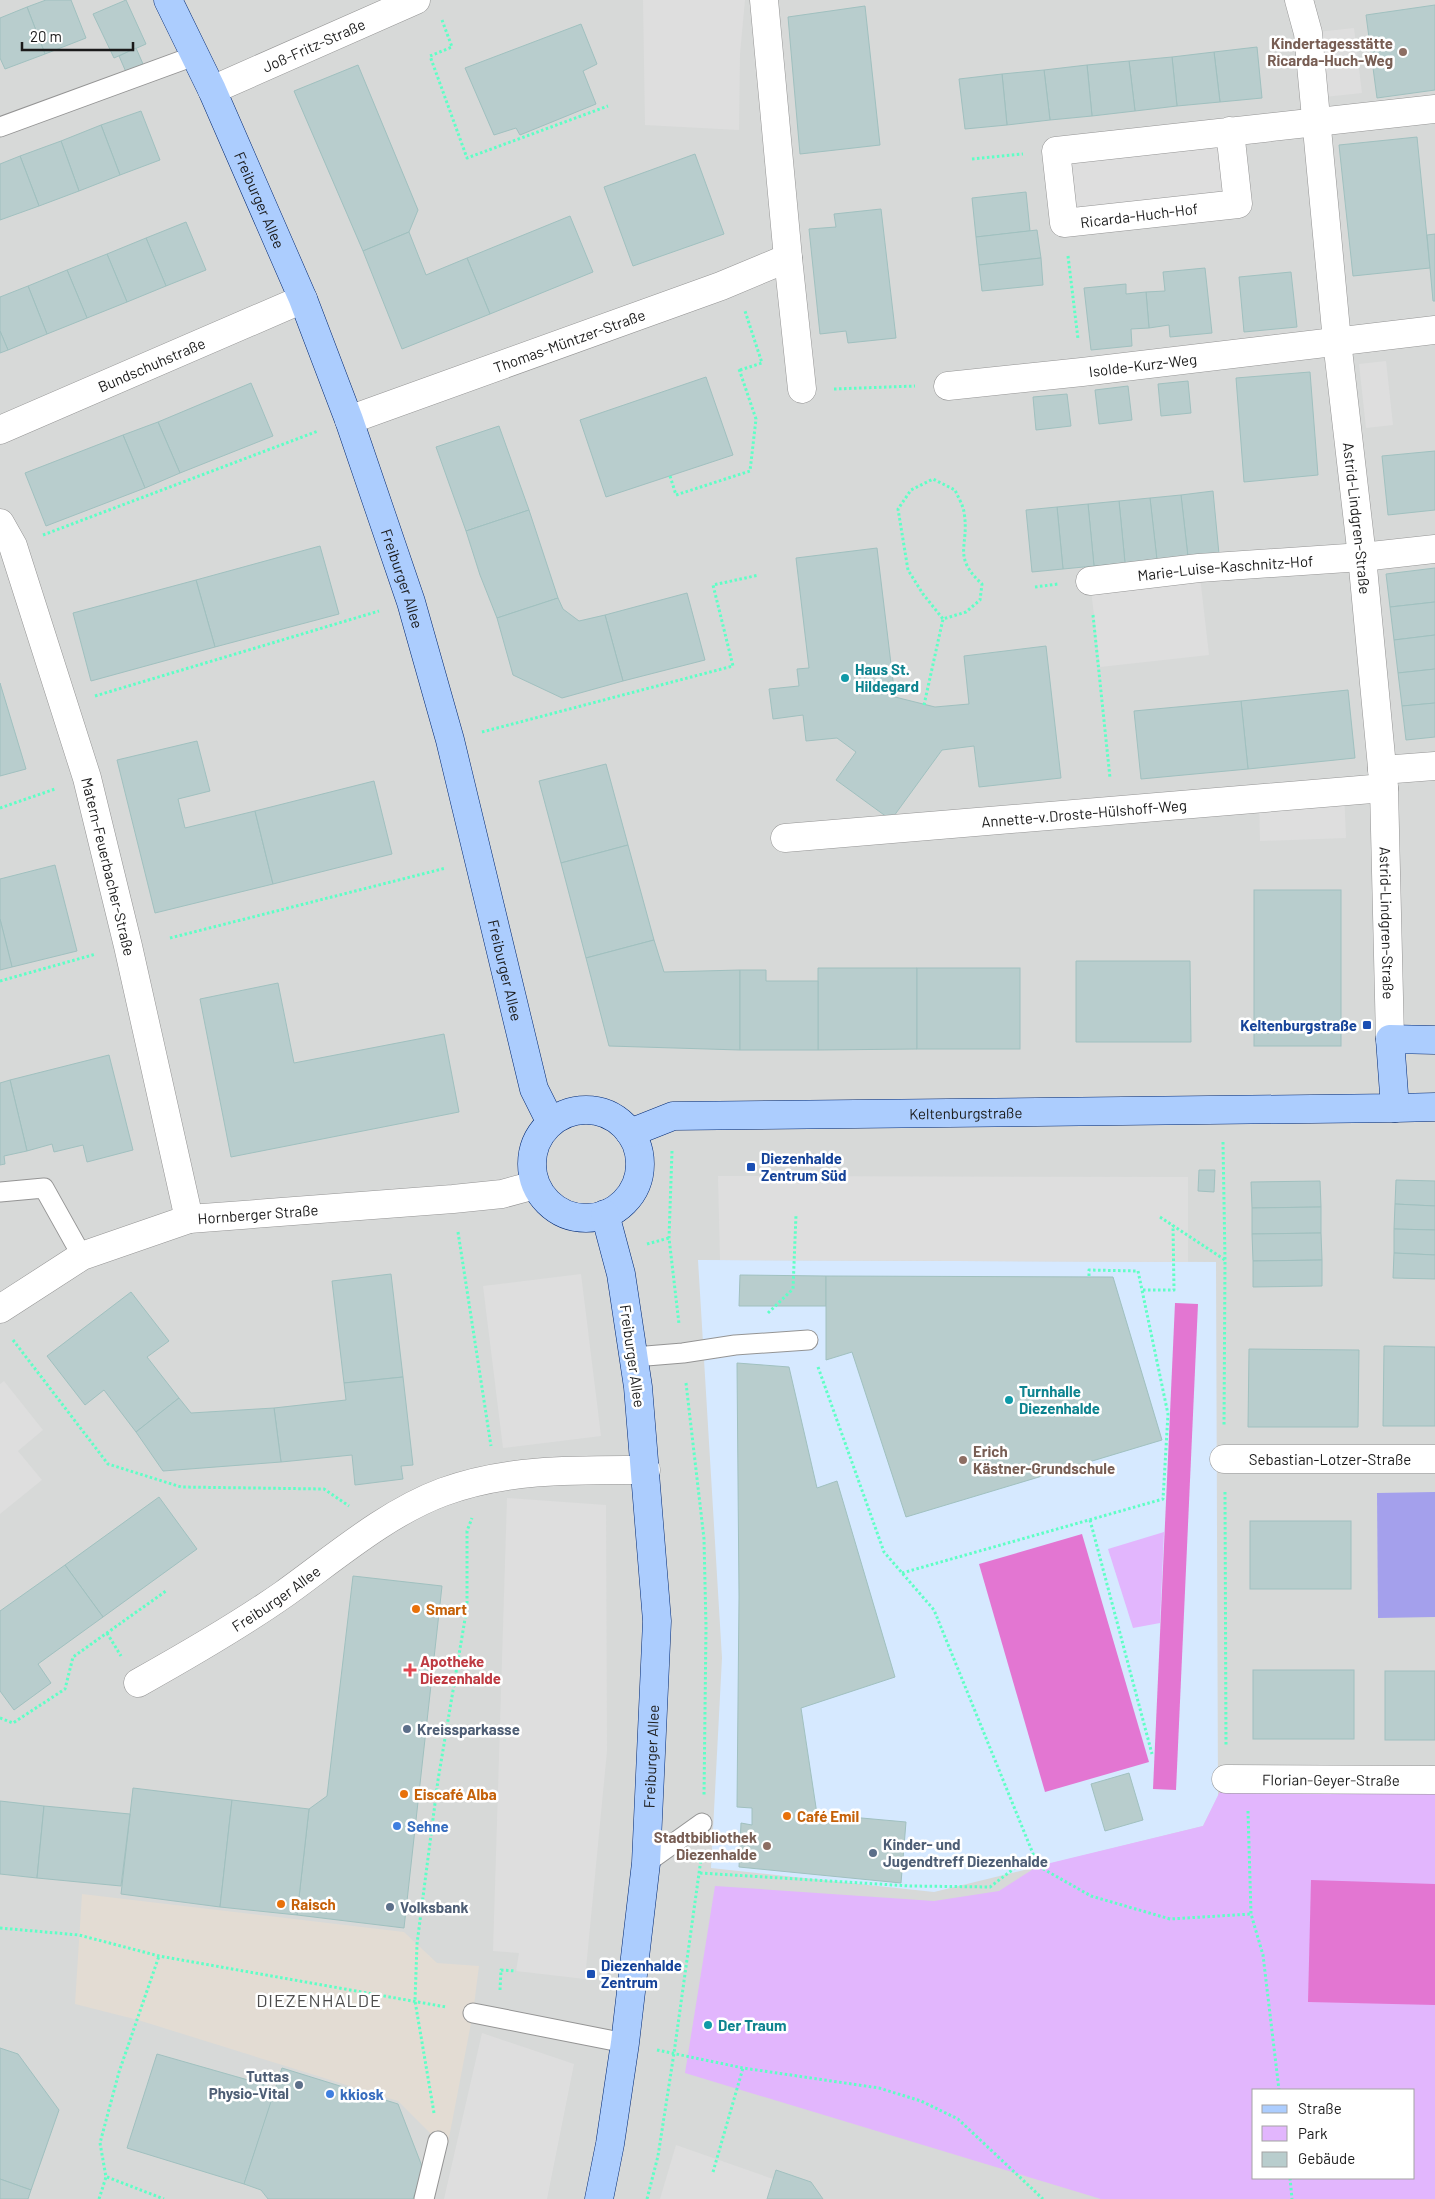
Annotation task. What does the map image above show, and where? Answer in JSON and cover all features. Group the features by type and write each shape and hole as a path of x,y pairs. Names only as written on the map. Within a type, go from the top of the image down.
{"street":[{"name":"Freiburger Allee","path":"168,0 212,90 303,300 349,420 411,602 450,740 534,1089 550,1122"},
{"name":"Joß-Fritz-Straße","path":"212,90 416,0"},
{"path":"764,0 802,390"},
{"name":"Astrid-Lindgren-Straße","path":"1299,0 1308,33 1337,341 1362,557 1383,779 1390,1039"},
{"path":"1056,151 1435,109"},
{"name":"Ricarda-Huch-Hof","path":"1056,151 1064,224 1238,204 1230,131"},
{"name":"Thomas-Müntzer-Straße","path":"349,420 721,286 788,258"},
{"name":"Bundschuhstraße","path":"0,430 303,300"},
{"name":"Isolde-Kurz-Weg","path":"948,386 1435,330"},
{"name":"Matern-Feuerbacher-Straße","path":"6,534 87,778 128,946 189,1219"},
{"name":"Marie-Luise-Kaschnitz-Hof","path":"1090,581 1199,568 1362,557 1435,549"},
{"name":"Annette-v.Droste-Hülshoff-Weg","path":"785,838 1383,779 1435,766"},
{"path":"1395,1108 1390,1039 1435,1040"},
{"name":"Keltenburgstraße","path":"630,1133 673,1116 1435,1107"},
{"path":"593,1110 614,1117 630,1133 638,1147 640,1164 638,1180 631,1195 620,1206 606,1214 589,1218 572,1217 557,1210 544,1199 535,1185 530,1162 536,1140 550,1122 570,1111 593,1110"},
{"name":"Hornberger Straße","path":"0,1309 82,1256 189,1219 453,1199 502,1194 535,1185"},
{"name":"Freiburger Allee","path":"599,2199 610,2144 625,2043 646,1863 657,1622 646,1470 634,1357 621,1274 606,1214"},
{"name":"Sebastian-Lotzer-Straße","path":"1224,1459 1435,1458"},
{"name":"Freiburger Allee","path":"138,1683 222,1636 409,1507 435,1495 487,1480 552,1470 646,1470"},
{"name":"Florian-Geyer-Straße","path":"1236,1779 1435,1780"}],"lane":[{"path":"0,127 194,56"},
{"path":"0,1192 44,1188 82,1256"},
{"path":"634,1357 683,1353 735,1345 808,1340"},
{"path":"646,1863 702,1823"},
{"path":"473,2013 625,2043"},
{"path":"424,2199 438,2141"}],"path":[{"path":"440,16 452,47 430,56 467,158 608,106"},
{"path":"972,160 1056,151"},
{"path":"1064,224 1075,312"},
{"path":"670,476 676,495 750,471 756,418 739,370 762,363 748,319"},
{"path":"802,390 948,386"},
{"path":"6,534 349,420"},
{"path":"934,480 955,490 964,511 964,560 970,572 982,584 980,600 966,612 943,619 923,594 908,570 898,509 911,490 934,480"},
{"path":"450,740 733,666 714,585 759,575"},
{"path":"1090,581 1106,740"},
{"path":"64,705 411,602"},
{"path":"924,705 943,619"},
{"path":"0,808 87,778"},
{"path":"170,938 478,860"},
{"path":"0,980 128,946"},
{"path":"438,2141 415,2001 417,1944 438,1780 467,1607 467,1532 487,1480 492,1453 453,1199"},
{"path":"735,1345 793,1289 796,1215"},
{"path":"1160,1217 1225,1260"},
{"path":"1143,1290 1174,1290 1173,1225"},
{"path":"902,1573 1163,1499 1168,1414 1138,1271 1089,1270 1089,1277"},
{"path":"12,1339 108,1464 181,1487 324,1489 379,1527"},
{"path":"808,1340 884,1552 934,1610 1038,1866 1091,1896 1170,1919 1251,1914"},
{"path":"1090,1520 1152,1754"},
{"path":"0,1718 13,1723 65,1689 73,1657 166,1591"},
{"path":"107,1633 119,1652"},
{"path":"1236,1779 1251,1914 1263,1955 1279,2089"},
{"path":"700,1873 910,1886 990,1887 1033,1854"},
{"path":"0,1928 79,1935 159,1956 473,2013"},
{"path":"99,2199 106,2177 100,2142 119,2072 159,1956"},
{"path":"625,2043 743,2068 879,2088 921,2101 958,2120 1041,2198"},
{"path":"713,2172 743,2068"},
{"path":"106,2177 164,2199"},
{"path":"1290,2179 1292,2199"}],"shaded area":[{"path":"0,0 1435,0 1435,2199 0,2199"},
{"path":"643,0 745,0 740,54 739,130 645,125"},
{"path":"1354,28 1362,93 1315,98 1308,33"},
{"path":"1230,131 1238,204 1064,223 1056,151"},
{"path":"1386,361 1393,425 1366,428 1359,364"},
{"path":"1199,568 1209,655 1100,667 1090,581"},
{"path":"1344,791 1346,838 1260,841 1259,798"},
{"path":"718,1176 1188,1177 1188,1262 720,1260"},
{"name":"Erich Kästner-Grundschule","path":"698,1260 1216,1262 1218,1796 1203,1826 934,1892 711,1868 722,1658"},
{"path":"581,1274 601,1436 503,1448 483,1286"},
{"path":"1175,1303 1198,1304 1176,1790 1153,1789"},
{"path":"4,1381 43,1430 18,1451 42,1480 0,1514 0,1384"},
{"path":"1435,1492 1435,1617 1378,1618 1377,1493"},
{"path":"507,1498 606,1505 607,1751 585,1979 516,1971 519,1953 493,1951"},
{"path":"1082,1534 1149,1762 1045,1792 979,1564"},
{"path":"1311,1880 1435,1884 1435,2005 1308,2002"},
{"path":"82,1894 404,1932 437,1963 479,1966 473,2013 448,2143 438,2141 398,2101 138,2020 75,2004"},
{"path":"482,2033 574,2064 547,2199 444,2199"},
{"path":"676,2145 773,2179 767,2199 660,2199"}],"green space":[{"path":"1164,1532 1160,1623 1133,1628 1108,1549"},
{"path":"1226,1779 1435,1780 1435,2199 1101,2199 685,2073 715,1886 934,1901 999,1891 1038,1866 1203,1826"}],"building":[{"path":"46,0 71,0 86,38 45,54 27,7"},
{"path":"126,0 146,44 114,58 93,14"},
{"name":"Kindertagesstätte Ricarda-Huch-Weg","path":"1435,5 1435,90 1377,98 1366,15"},
{"path":"865,6 880,145 800,154 788,17"},
{"path":"27,7 45,54 5,69 0,58 0,18"},
{"path":"581,24 597,64 583,71 596,104 520,135 516,128 494,135 465,68"},
{"path":"1257,47 1262,98 1220,102 1214,52"},
{"path":"136,48 143,64 126,72 119,56"},
{"path":"1214,52 1220,102 1177,106 1172,57"},
{"path":"1172,57 1177,106 1135,111 1129,61"},
{"path":"1129,61 1135,111 1092,116 1087,65"},
{"path":"358,65 418,210 409,232 363,251 294,91"},
{"path":"1087,65 1092,116 1050,120 1044,70"},
{"path":"1044,70 1050,120 1007,125 1002,74"},
{"path":"1002,74 1007,125 965,129 959,79"},
{"path":"141,111 160,160 120,175 101,125"},
{"path":"101,125 120,175 79,191 61,141"},
{"path":"1417,137 1430,268 1353,276 1339,145"},
{"path":"61,141 79,191 39,206 20,156"},
{"path":"695,154 724,234 633,266 604,187"},
{"path":"20,156 39,206 0,220 0,164"},
{"path":"1026,192 1030,231 976,237 972,198"},
{"path":"881,209 896,338 848,343 846,331 820,334 809,229 836,227 834,214"},
{"path":"570,216 593,272 490,314 467,258"},
{"path":"186,222 206,270 166,286 146,238"},
{"path":"1037,230 1041,258 979,265 976,237"},
{"path":"409,232 426,275 467,258 490,314 402,349 363,251"},
{"path":"1435,234 1435,301 1433,301 1427,235"},
{"path":"146,238 166,286 127,302 107,254"},
{"path":"107,254 127,302 87,318 67,270"},
{"path":"1041,258 1043,285 982,291 979,265"},
{"path":"1205,268 1212,333 1170,337 1169,325 1149,328 1146,292 1165,291 1163,272"},
{"path":"67,270 87,318 47,334 28,286"},
{"path":"1291,272 1297,327 1244,332 1239,277"},
{"path":"1126,284 1126,294 1146,292 1149,328 1131,329 1132,346 1091,350 1084,288"},
{"path":"28,286 47,334 8,350 0,331 0,297"},
{"path":"0,331 8,350 0,353"},
{"path":"1310,372 1318,475 1244,482 1236,378"},
{"path":"706,377 733,455 606,497 580,420"},
{"path":"1188,381 1191,413 1161,416 1158,384"},
{"path":"251,383 273,436 180,473 158,422"},
{"path":"1128,386 1132,420 1099,424 1095,390"},
{"path":"1067,394 1071,426 1036,430 1033,397"},
{"path":"158,422 180,473 145,488 123,435"},
{"path":"499,426 529,510 466,531 436,447"},
{"path":"123,435 145,488 46,526 25,473"},
{"path":"1435,451 1435,510 1388,515 1382,456"},
{"path":"1213,491 1219,554 1188,557 1181,495"},
{"path":"1181,495 1188,557 1157,560 1150,498"},
{"path":"1150,498 1157,560 1125,563 1119,501"},
{"path":"1119,501 1125,563 1094,566 1088,504"},
{"path":"1088,504 1094,566 1063,569 1057,507"},
{"path":"1057,507 1063,569 1032,572 1026,510"},
{"path":"529,510 558,598 497,618 480,575 466,531"},
{"path":"320,546 339,614 215,647 196,580"},
{"name":"Haus St. Hildegard","path":"877,548 895,697 935,707 969,704 964,656 1046,646 1061,778 979,787 974,746 942,750 891,820 836,780 856,752 837,738 806,741 803,715 773,719 769,689 799,686 797,669 809,668 796,558"},
{"path":"1435,568 1435,602 1390,607 1386,574"},
{"path":"196,580 215,647 91,681 73,613"},
{"path":"687,593 705,660 623,681 605,615"},
{"path":"558,598 563,609 579,621 605,615 623,681 562,698 513,675 497,618"},
{"path":"1435,602 1435,635 1394,640 1390,607"},
{"path":"1435,635 1435,669 1398,673 1394,640"},
{"path":"1435,669 1435,703 1402,706 1398,673"},
{"path":"0,683 26,769 0,776"},
{"path":"1348,690 1355,758 1248,769 1241,701"},
{"path":"1241,701 1248,769 1141,779 1134,711"},
{"path":"1435,703 1435,737 1406,740 1402,706"},
{"path":"197,741 210,791 178,799 185,828 255,811 273,884 155,913 117,760"},
{"path":"606,764 628,845 561,863 539,781"},
{"path":"374,781 392,854 273,884 255,811"},
{"path":"628,845 654,940 586,958 561,863"},
{"path":"55,865 77,951 12,967 0,919 0,879"},
{"path":"1254,890 1341,890 1341,1046 1254,1046"},
{"path":"0,919 12,967 0,970"},
{"path":"654,940 664,972 740,970 740,1050 609,1046 586,958"},
{"path":"1076,961 1190,961 1191,1042 1076,1042"},
{"path":"818,968 917,968 917,1049 818,1050"},
{"path":"917,968 1020,968 1020,1049 917,1049"},
{"path":"740,970 766,970 766,981 818,981 818,1050 740,1050"},
{"path":"278,983 294,1063 444,1034 459,1112 231,1157 200,999"},
{"path":"109,1055 133,1150 87,1162 83,1145 54,1152 52,1144 27,1151 10,1080"},
{"path":"10,1080 27,1151 4,1156 5,1164 0,1165 0,1083"},
{"path":"1199,1170 1215,1170 1214,1192 1198,1191"},
{"path":"1396,1180 1435,1181 1435,1206 1395,1204"},
{"path":"1320,1181 1321,1207 1252,1208 1251,1182"},
{"path":"1395,1204 1435,1206 1435,1230 1394,1229"},
{"path":"1321,1207 1321,1233 1252,1234 1252,1208"},
{"path":"1394,1229 1435,1230 1435,1255 1394,1253"},
{"path":"1321,1233 1322,1260 1253,1261 1252,1234"},
{"path":"1394,1253 1435,1255 1435,1279 1393,1278"},
{"path":"1322,1260 1322,1286 1253,1287 1253,1261"},
{"path":"391,1274 403,1377 344,1383 332,1281"},
{"path":"740,1275 826,1276 826,1306 739,1306"},
{"name":"Turnhalle Diezenhalde","path":"826,1276 1113,1277 1162,1440 906,1517 852,1352 826,1360"},
{"path":"131,1292 169,1341 147,1357 179,1398 136,1432 104,1390 85,1405 47,1356"},
{"path":"1384,1346 1435,1347 1435,1426 1383,1426"},
{"path":"1249,1349 1359,1350 1358,1427 1248,1427"},
{"path":"737,1363 789,1367 817,1488 837,1481 895,1677 801,1708 817,1814 906,1822 901,1883 739,1867 741,1823 752,1825 752,1808 737,1807 739,1597"},
{"path":"403,1377 413,1465 401,1466 403,1479 355,1485 352,1455 281,1462 274,1408 346,1400 344,1383"},
{"path":"179,1398 191,1413 274,1408 281,1462 163,1471 136,1432"},
{"path":"159,1497 197,1549 103,1617 65,1565"},
{"path":"1250,1521 1351,1521 1351,1589 1250,1589"},
{"path":"65,1565 103,1617 38,1664 51,1683 14,1710 0,1691 0,1611"},
{"path":"353,1576 442,1586 404,1928 297,1915 309,1809 327,1796"},
{"path":"1253,1670 1354,1670 1354,1739 1253,1739"},
{"path":"1385,1671 1435,1671 1435,1740 1385,1740"},
{"path":"1129,1773 1143,1820 1105,1831 1091,1784"},
{"path":"133,1788 232,1800 220,1907 121,1894"},
{"path":"232,1800 309,1809 297,1915 220,1907"},
{"path":"0,1801 44,1806 37,1878 0,1874"},
{"path":"44,1806 130,1814 121,1886 37,1878"},
{"path":"0,2048 18,2054 59,2110 31,2190 0,2179"},
{"path":"157,2054 276,2088 244,2184 127,2148"},
{"path":"282,2068 398,2104 423,2169 413,2199 268,2199 261,2190 244,2184"},
{"path":"776,2170 811,2182 823,2199 767,2199"},
{"path":"0,2179 31,2190 28,2199 0,2199"}],"place":[{"name":"Kindertagesstätte Ricarda-Huch-Weg","path":"1403,52"},
{"name":"Haus St. Hildegard","path":"845,678"},
{"name":"Keltenburgstraße","path":"1367,1025"},
{"name":"Diezenhalde Zentrum Süd","path":"751,1167"},
{"name":"Turnhalle Diezenhalde","path":"1009,1400"},
{"name":"Erich Kästner-Grundschule","path":"963,1460"},
{"name":"Smart","path":"416,1609"},
{"name":"Apotheke Diezenhalde","path":"410,1670"},
{"name":"Kreissparkasse","path":"407,1729"},
{"name":"Eiscafé Alba","path":"404,1794"},
{"name":"Café Emil","path":"787,1816"},
{"name":"Sehne","path":"397,1826"},
{"name":"Stadtbibliothek Diezenhalde","path":"767,1846"},
{"name":"Kinder- und Jugendtreff Diezenhalde","path":"873,1853"},
{"name":"Raisch","path":"281,1904"},
{"name":"Volksbank","path":"390,1907"},
{"name":"Diezenhalde Zentrum","path":"591,1974"},
{"name":"Der Traum","path":"708,2025"},
{"name":"Tuttas Physio-Vital","path":"299,2085"},
{"name":"kkiosk","path":"330,2094"}],"district":[{"name":"DIEZENHALDE","path":"319,2000"}]}
